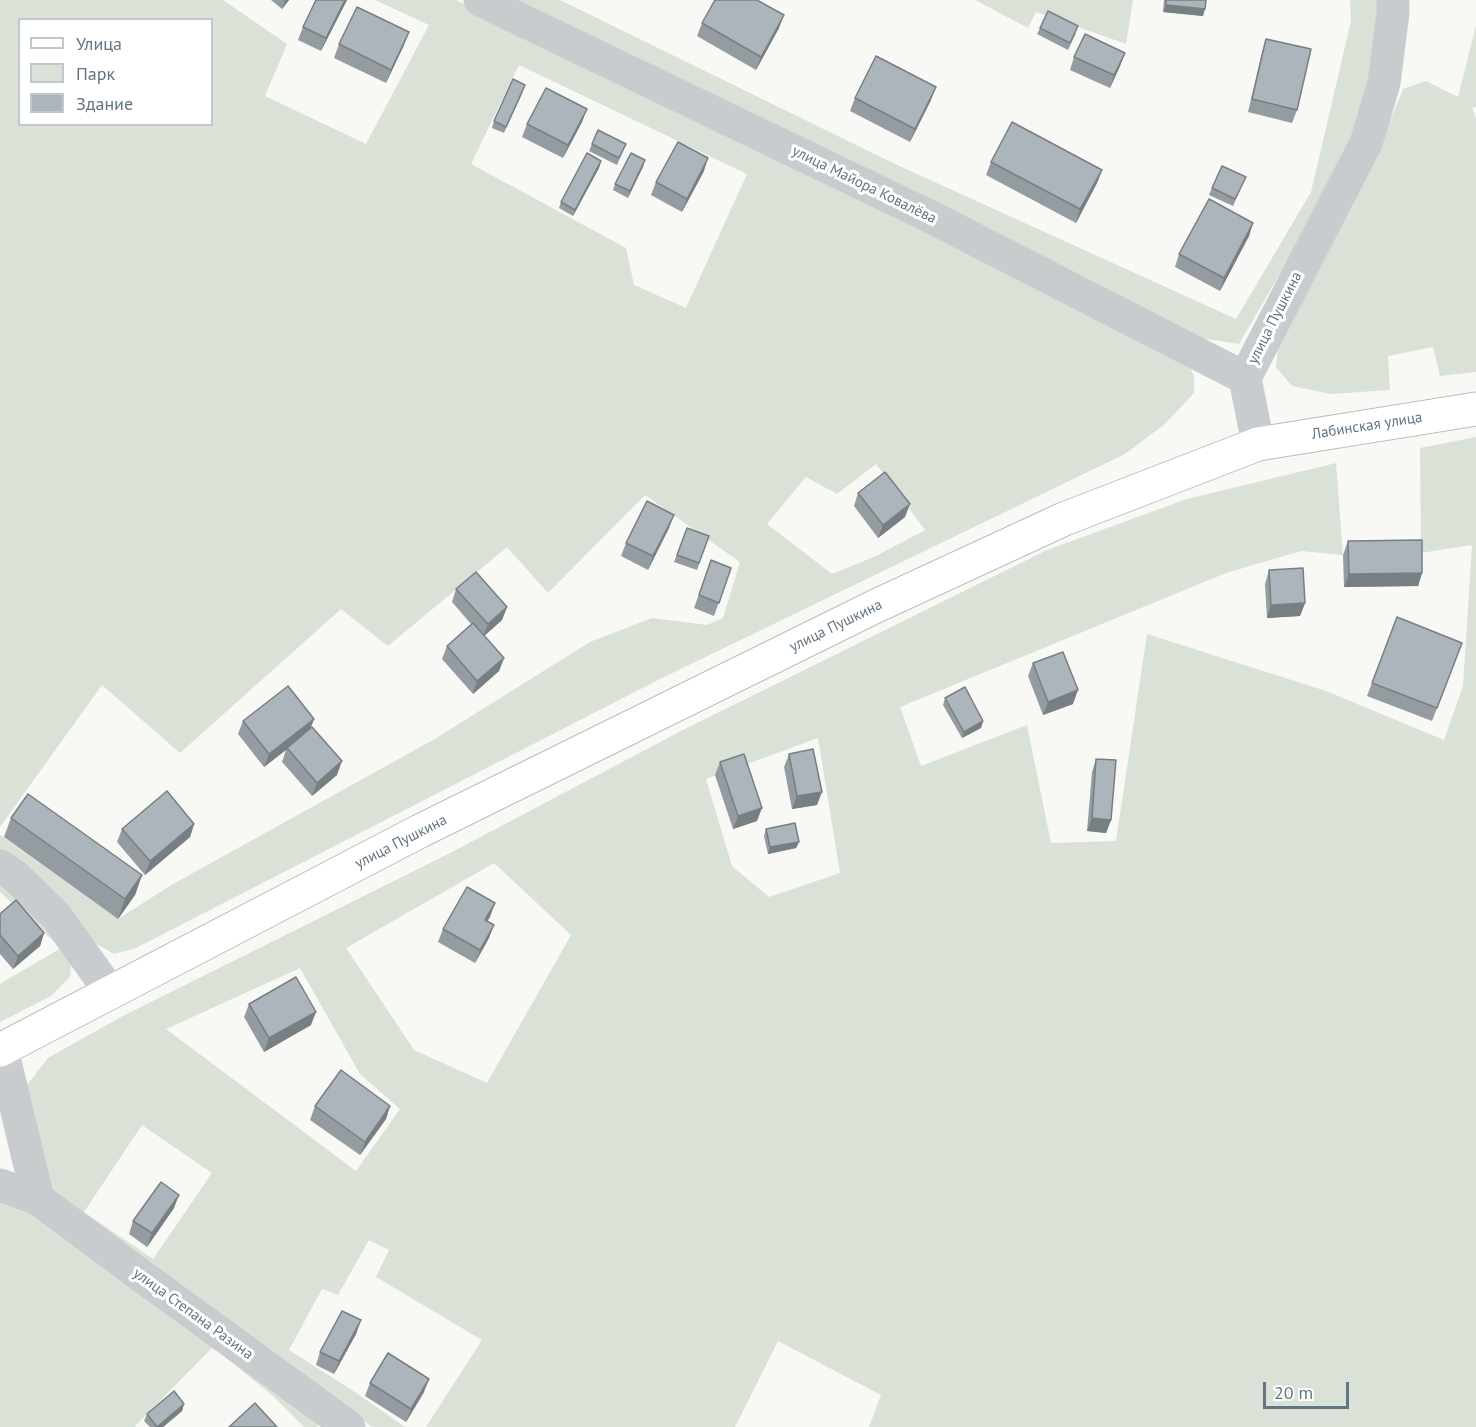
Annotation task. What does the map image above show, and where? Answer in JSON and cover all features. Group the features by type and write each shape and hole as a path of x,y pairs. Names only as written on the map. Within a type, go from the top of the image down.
{"main road":[{"name":"Лабинская улица","path":"1258,444 1476,409"},
{"name":"улица Пушкина","path":"1,1050 420,831 876,606 1064,519 1258,444"}],"street":[{"name":"улица Майора Ковалёва","path":"480,0 932,217 1245,378"},
{"name":"улица Пушкина","path":"1258,444 1245,378 1366,143 1384,83 1393,0"},
{"path":"0,866 15,876 56,916 111,993"},
{"path":"1,1050 38,1198"},
{"name":"улица Степана Разина","path":"0,1185 38,1198 349,1427"}],"green space":[{"path":"0,0 223,0 287,44 265,96 366,144 429,25 375,0 456,0 1184,357 1194,376 1194,393 1165,424 1125,454 660,679 134,949 114,954 93,942 0,858 0,835 118,919 173,884 433,740 590,642 652,618 707,625 723,618 740,562 645,495 548,593 507,547 388,646 341,609 180,753 102,685 0,827","holes":["519,65 747,174 686,308 634,285 626,248 471,164","876,464 925,530 876,556 832,574 767,524 806,477 837,494"]},
{"path":"507,0 560,0 895,164 1236,319 1311,192 1351,21 1350,0 1377,0 1375,38 1367,99 1347,154 1239,344 1188,336"},
{"path":"975,0 1133,0 1126,44 1036,12 1028,28"},
{"path":"1476,25 1476,107 1472,107 1476,119 1476,372 1440,376 1433,347 1388,356 1390,390 1330,394 1292,386 1276,367 1278,346 1368,173 1403,89 1426,81 1458,97"},
{"path":"1476,437 1476,1427 869,1427 881,1395 778,1341 735,1427 426,1427 482,1340 376,1277 389,1250 369,1240 338,1295 322,1289 289,1350 405,1427 372,1427 323,1390 46,1197 27,1085 48,1058 119,1018 454,851 681,731 1047,550 1187,499 1336,463 1343,555 1301,551 1226,573 900,707 921,766 1027,725 1051,843 1116,841 1147,634 1326,691 1444,740 1463,686 1472,545 1421,553 1420,448","holes":["818,738 840,873 769,897 732,866 706,779","494,863 571,935 487,1083 414,1050 346,948","300,968 360,1074 400,1109 356,1171 166,1029","142,1125 212,1173 153,1259 84,1212"]},
{"path":"0,873 72,955 70,977 51,996 0,1022 0,984 61,948 0,892"},
{"path":"0,1192 32,1204 315,1420 318,1427 304,1427 272,1395 213,1347 136,1427 0,1427"}],"building":[{"path":"316,0 345,0 326,38 303,27"},
{"path":"715,0 757,0 784,15 761,57 702,23"},
{"path":"1166,0 1206,0 1205,9 1166,5"},
{"path":"357,7 409,32 391,70 339,44"},
{"path":"1048,11 1078,26 1070,43 1040,28"},
{"path":"1085,34 1125,53 1114,75 1074,57"},
{"path":"1266,39 1311,49 1297,110 1252,99"},
{"path":"876,56 936,87 915,129 855,98"},
{"path":"513,79 525,85 506,127 494,121"},
{"path":"546,88 587,109 568,145 527,124"},
{"path":"1012,122 1102,170 1080,209 991,162"},
{"path":"598,130 626,144 619,158 592,144"},
{"path":"678,142 708,158 687,199 656,182"},
{"path":"587,153 601,161 575,210 561,202"},
{"path":"631,153 645,160 630,191 615,184"},
{"path":"1222,166 1246,177 1235,199 1212,188"},
{"path":"1209,199 1253,223 1224,278 1179,254"},
{"path":"885,472 910,504 883,525 858,493"},
{"path":"647,501 674,515 653,556 626,543"},
{"path":"687,528 709,536 699,563 677,555"},
{"path":"1422,540 1422,573 1349,574 1348,541"},
{"path":"711,560 731,568 719,603 699,595"},
{"path":"1303,568 1305,603 1271,605 1269,570"},
{"path":"476,572 507,607 488,624 456,589"},
{"path":"1397,617 1462,643 1437,708 1372,683"},
{"path":"473,623 504,658 477,681 447,646"},
{"path":"1063,652 1078,690 1048,702 1033,663"},
{"path":"288,686 314,719 269,754 243,721"},
{"path":"965,687 983,721 964,732 945,698"},
{"path":"312,727 342,761 317,783 287,748"},
{"path":"813,749 822,792 797,796 789,754"},
{"path":"744,754 762,808 738,816 720,762"},
{"path":"1096,759 1116,760 1111,820 1092,818"},
{"path":"167,791 194,824 150,861 122,829"},
{"path":"28,794 142,875 125,899 11,818"},
{"path":"795,823 799,842 770,847 766,829"},
{"path":"467,887 495,903 485,920 494,925 480,950 443,929"},
{"path":"16,900 44,933 18,956 0,935 0,914"},
{"path":"296,977 316,1012 269,1038 249,1004"},
{"path":"341,1070 390,1106 365,1142 315,1106"},
{"path":"161,1182 179,1195 152,1233 133,1221"},
{"path":"342,1311 361,1320 339,1361 320,1352"},
{"path":"388,1353 429,1379 411,1409 370,1383"},
{"path":"174,1391 184,1404 157,1427 147,1414"},
{"path":"255,1403 277,1427 229,1427"}]}
